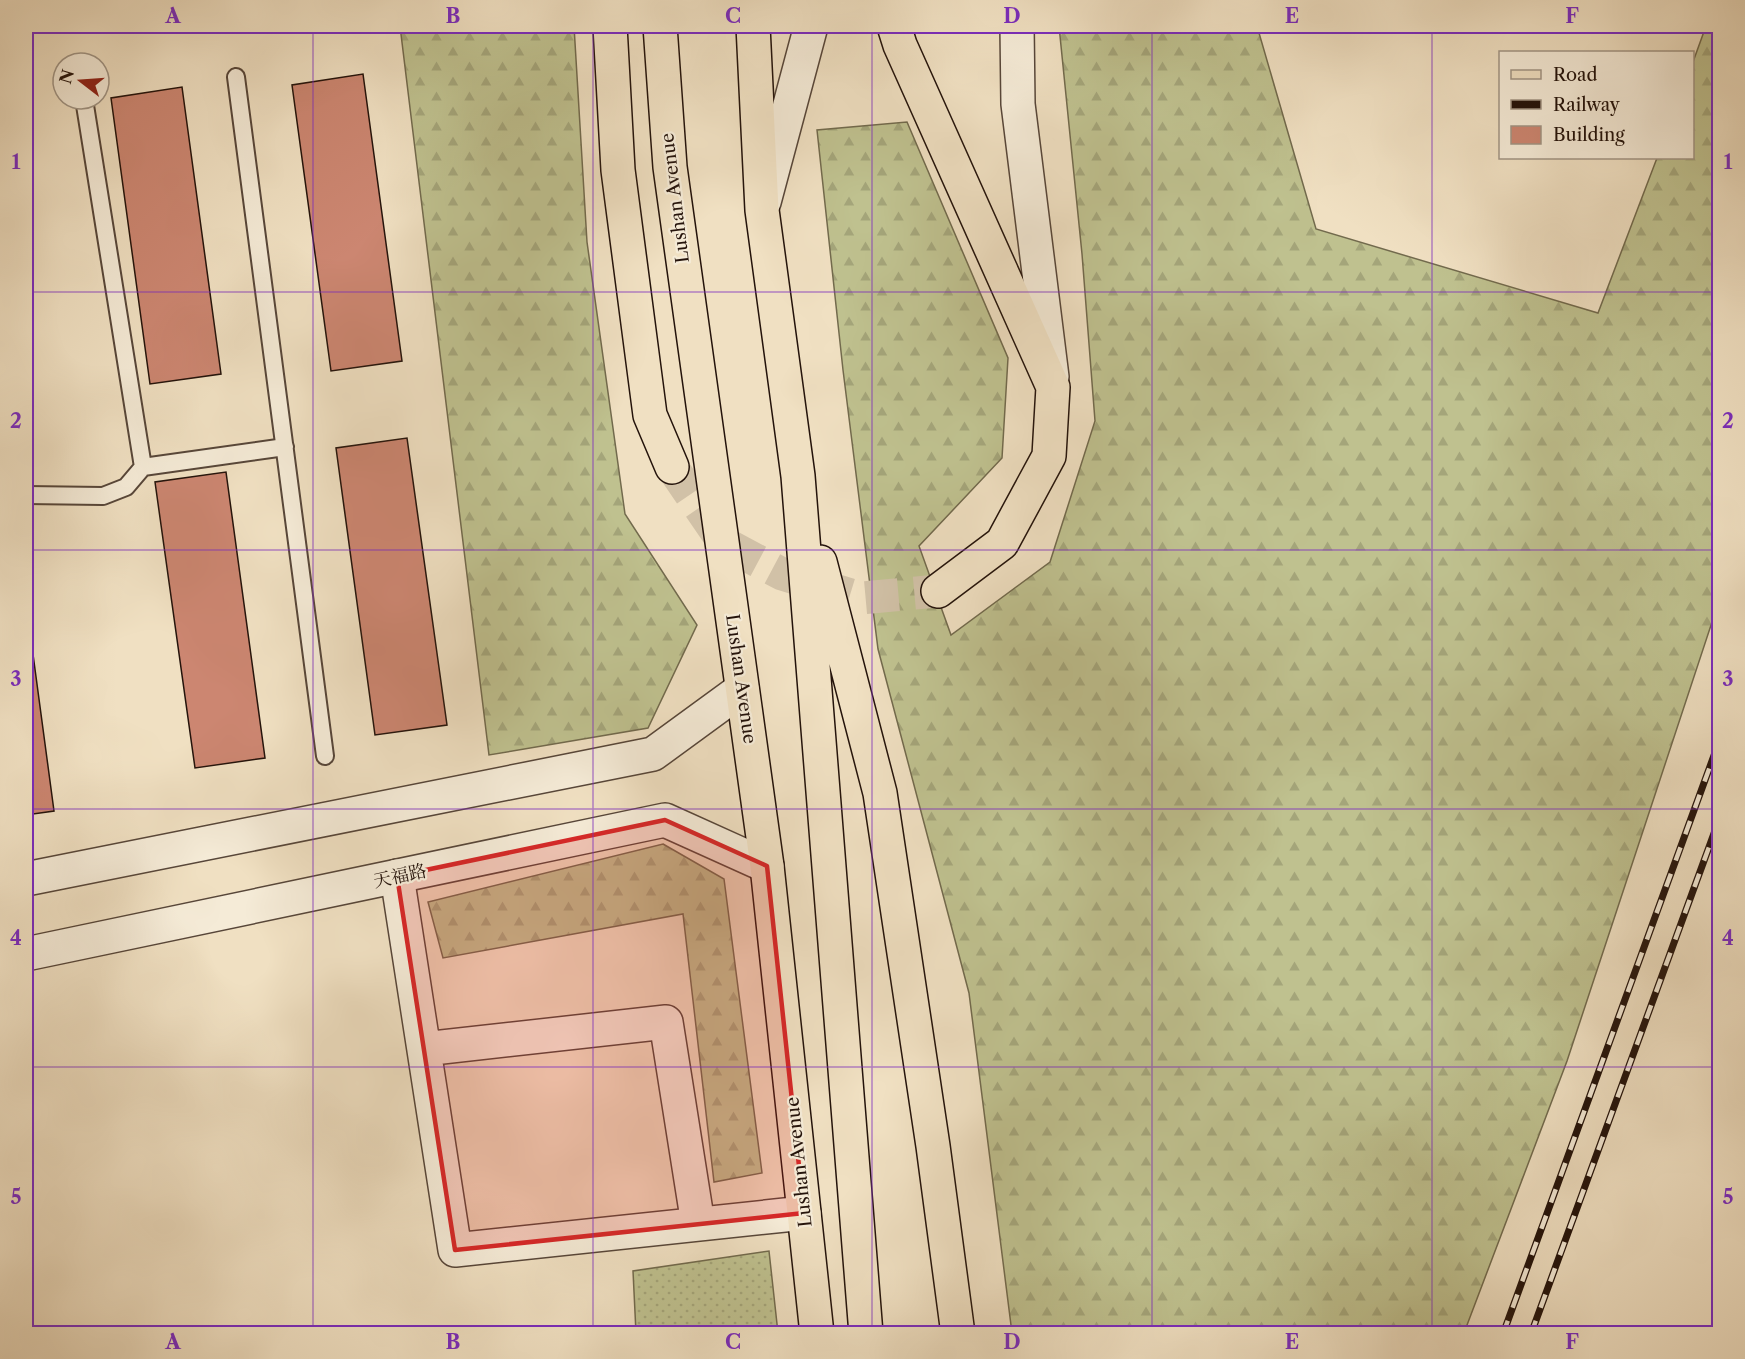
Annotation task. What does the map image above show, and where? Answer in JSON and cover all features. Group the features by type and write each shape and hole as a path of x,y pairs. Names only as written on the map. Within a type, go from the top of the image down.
{"main road":[{"path":"610,26 618,171 650,415 672,467"},
{"name":"Lushan Avenue","path":"660,26 670,167 767,866 817,1334"},
{"path":"753,26 762,210 798,476 866,1334"},
{"path":"894,26 1053,387 1049,456 1002,543 938,591"},
{"path":"798,476 880,793 933,1146 958,1334"}],"street":[{"path":"762,210 811,26"},
{"path":"1017,26 1018,104 1053,387"},
{"path":"26,879 653,754 742,689"},
{"name":"天福路","path":"26,954 665,820 767,866"},
{"path":"397,876 455,1250 804,1213"},
{"path":"424,1048 666,1023 698,1224"}],"lane":[{"path":"236,77 325,756"},
{"path":"86,111 143,467"},
{"path":"26,495 103,496 126,487 143,467 285,447"}],"highlighted area":[{"path":"665,820 767,866 804,1213 455,1250 397,876"}],"green space":[{"path":"400,26 574,26 587,242 625,514 697,625 648,728 489,755"},
{"path":"1059,26 1257,26 1316,229 1598,313 1657,159 1694,159 1694,59 1706,26 1719,26 1719,601 1567,1061 1464,1333 1012,1333 969,993 878,649 843,370 817,130 907,122 1008,358 1002,458 919,546 951,635 1050,562 1095,421 1082,254"},
{"path":"663,844 724,879 762,1173 714,1182 683,914 443,958 428,902"},
{"path":"769,1251 778,1333 636,1333 633,1271"}],"building":[{"path":"363,74 402,361 331,371 292,85"},
{"path":"182,87 221,374 150,384 111,98"},
{"path":"407,438 447,725 375,735 336,448"},
{"path":"226,472 265,758 195,768 155,482"},
{"path":"26,602 54,811 26,815"}],"tunnel":[{"path":"672,467 724,543 782,574 861,598 938,591"}],"railway":[{"path":"1503,1334 1720,739"},
{"path":"1531,1334 1720,817"}]}
